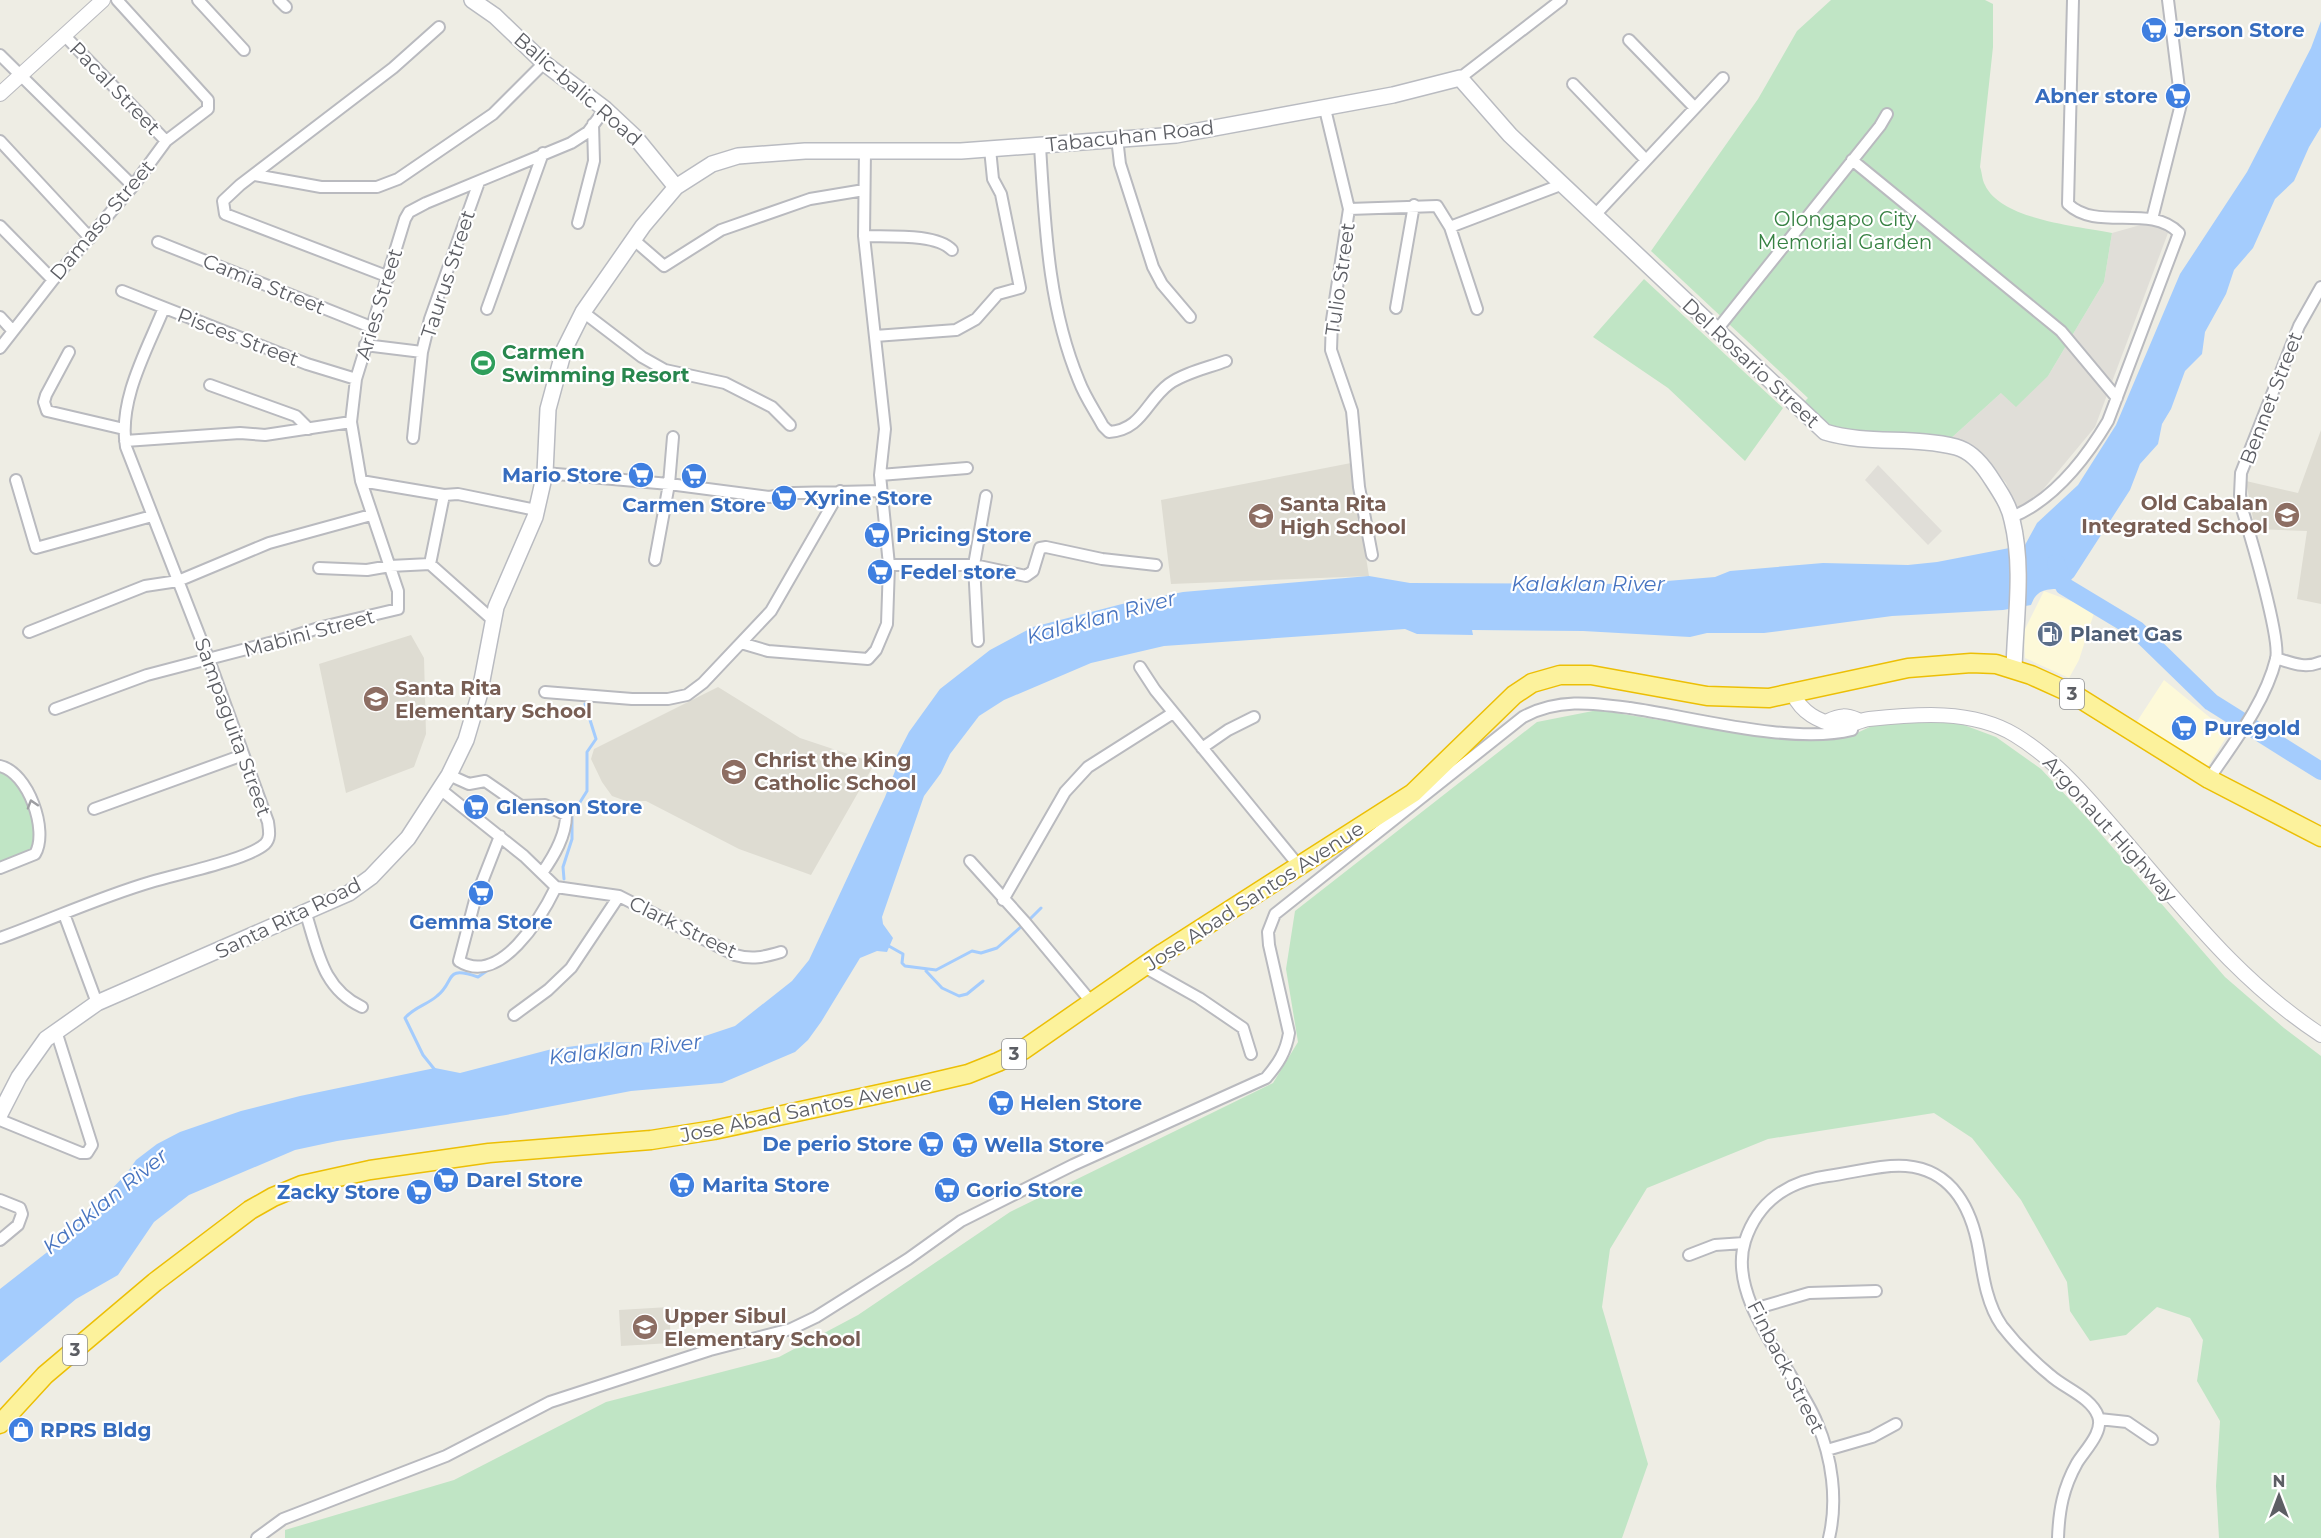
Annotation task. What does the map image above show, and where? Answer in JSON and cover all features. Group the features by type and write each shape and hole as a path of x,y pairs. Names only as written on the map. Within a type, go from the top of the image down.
{"highway":[{"name":"Jose Abad Santos Avenue","path":"0,1424 45,1375 155,1281 250,1210 302,1185 370,1170 468,1156 629,1143 714,1130 968,1074 1023,1050 1144,967 1413,794 1514,695 1532,683 1560,675 1591,675 1707,696 1744,699 1793,694 1908,668 1971,663 1996,664 2014,669 2073,694 2209,779 2321,837"}],"main road":[{"name":"Balic-balic Road","path":"472,0 495,16 544,63 604,109 636,138 676,187"},
{"name":"Tabacuhan Road","path":"676,187 723,159 805,151 990,149 1176,135 1325,109 1460,78"},
{"name":"Del Rosario Street","path":"1460,78 1510,135 1825,432 1852,438 1938,443 1971,453 1983,466 2012,517 2016,541 2017,614 2014,669"},
{"name":"Santa Rita Road","path":"0,1114 33,1056 46,1040 97,1003 306,914 349,893 371,878 408,837 441,789 466,740 479,696 496,607 536,510 545,473 548,409 564,350 583,312 634,240 676,187"}],"street":[{"path":"0,94 103,0"},
{"name":"Damaso Street","path":"0,348 53,280 133,186 166,141 208,109 208,100 117,0"},
{"path":"198,0 244,50"},
{"name":"Tabacuhan Road","path":"1460,78 1561,0"},
{"path":"2012,517 2041,503 2095,443 2108,421 2178,241 2179,233 2174,228 2152,219 2091,216 2075,210 2068,204 2073,0"},
{"path":"2152,219 2181,104 2168,0"},
{"path":"389,277 225,214 224,201 240,185 393,68 439,27"},
{"name":"Pacal Street","path":"65,36 166,141"},
{"path":"1629,40 1695,108"},
{"path":"0,55 133,186"},
{"path":"255,175 321,187 377,188 398,179 493,114 544,63"},
{"path":"1594,215 1723,78"},
{"path":"1573,84 1645,159"},
{"name":"Aries Street","path":"391,612 398,609 400,601 371,515 351,422 356,379 365,345 409,212 571,143 588,132 604,109"},
{"name":"Tulio Street","path":"1325,109 1349,209 1332,320 1331,350 1355,423 1359,486 1372,555"},
{"path":"1716,331 1887,114"},
{"path":"578,223 594,161 593,124"},
{"path":"1117,138 1120,164 1153,267 1162,284 1190,317"},
{"path":"0,141 90,238"},
{"path":"1040,146 1048,260 1057,308 1079,383 1108,432 1119,431 1130,426 1143,416 1160,392 1172,382 1226,361"},
{"path":"875,336 956,330 976,319 998,294 1020,288 1001,194 993,179 990,149"},
{"path":"741,643 768,651 868,659 876,650 887,624 889,565 880,491 885,429 864,236 865,150"},
{"path":"487,309 543,153"},
{"path":"1852,160 2070,339 2117,398"},
{"name":"Taurus Street","path":"413,438 422,352 430,319 479,182"},
{"path":"1450,227 1563,184"},
{"path":"634,240 664,266 721,230 810,199 864,190"},
{"path":"1396,308 1414,205"},
{"path":"1349,209 1437,206 1450,227 1477,309"},
{"path":"0,226 53,280"},
{"path":"864,236 934,239 946,243 952,250"},
{"name":"Camia Street","path":"158,242 371,327"},
{"name":"Bennet Street","path":"2209,779 2252,715 2276,658 2273,627 2243,512 2240,495 2241,473 2299,326 2321,287"},
{"name":"Pisces Street","path":"122,291 308,364 356,379"},
{"name":"Sampaguita Street","path":"0,938 150,882 204,868 266,843 270,834 268,822 209,660 125,441 124,429 132,391 164,308"},
{"path":"583,312 642,357 666,370 725,382 772,407 790,425"},
{"path":"0,317 12,330"},
{"path":"365,345 422,352"},
{"path":"69,352 46,395 44,402 47,411 124,429"},
{"path":"210,385 296,416 309,429"},
{"path":"125,441 240,433 265,435 351,422"},
{"path":"655,560 669,484 673,437"},
{"path":"880,475 967,468"},
{"path":"545,473 669,484 769,497 794,493 880,491"},
{"path":"16,480 36,549 152,516"},
{"path":"362,481 444,495 458,494 536,510"},
{"path":"545,692 632,699 668,699 687,695 703,683 771,611 840,491"},
{"path":"430,564 444,495"},
{"path":"978,641 974,565 986,496"},
{"path":"29,632 145,586 178,581 269,543 371,515"},
{"path":"889,565 974,565 1026,576 1033,571 1040,548 1046,547 1102,559 1156,565"},
{"path":"319,568 368,570 390,566 430,564 494,621"},
{"name":"Mabini Street","path":"55,709 147,675 209,660 322,627 391,612"},
{"path":"2276,658 2303,666 2321,662"},
{"path":"1140,667 1173,713 1299,866"},
{"name":"Argonaut Highway","path":"1793,694 1802,710 1808,715 1828,721 1838,715 1847,715 1858,720 1970,717 2002,727 2019,737 2051,762 2084,795 2234,967 2284,1010 2321,1035"},
{"path":"257,1538 283,1519 446,1456 550,1402 710,1350 791,1329 816,1317 899,1265 961,1221 1074,1165 1266,1078 1280,1062 1287,1046 1288,1034 1269,945 1268,932 1275,914 1442,785 1523,717 1536,710 1552,705 1586,702 1766,730 1821,735 1854,729 1874,719"},
{"path":"1003,900 1065,792 1088,767 1173,713"},
{"path":"1202,748 1228,730 1254,717"},
{"path":"94,809 243,755"},
{"path":"0,766 6,767 24,783 35,814 39,841 35,854 0,868"},
{"path":"449,775 469,784 485,781 521,806 545,805 566,815 558,847 542,873"},
{"path":"441,789 500,836 556,887 534,925 509,954 494,962 467,964 459,961 477,892 500,836"},
{"path":"970,861 1024,921 1093,1004"},
{"name":"Clark Street","path":"556,887 618,896 735,955 755,958 781,952"},
{"path":"514,1015 548,990 571,968 618,896"},
{"path":"306,914 323,965 335,990 348,1001 362,1007"},
{"path":"64,915 97,1003"},
{"path":"1144,967 1199,998 1243,1028 1251,1054"},
{"path":"0,1120 84,1154 92,1145 56,1031"},
{"name":"Finback Street","path":"1829,1538 1833,1506 1827,1450 1817,1421 1754,1309 1744,1285 1742,1262 1744,1243 1764,1208 1776,1194 1792,1184 1817,1177 1905,1166 1942,1177 1954,1189 1972,1220 1987,1290 2001,1324 2051,1377 2093,1408 2099,1419"},
{"path":"0,1200 20,1208 22,1214 18,1225 0,1240"},
{"path":"1689,1255 1715,1245 1744,1243"},
{"path":"1754,1309 1809,1293 1876,1291"},
{"path":"2058,1538 2059,1510 2065,1488 2098,1430 2099,1419 2127,1422 2152,1439"},
{"path":"1827,1450 1872,1437 1896,1424"}],"shaded area":[{"path":"2151,222 2168,233 2095,427 2031,504 2016,507 2006,483 1976,448 1949,440 2001,393 2048,376 2104,282 2112,233"},
{"name":"Old Cabalan Integrated School","path":"2321,430 2321,604 2297,599 2307,531 2255,529 2246,481 2298,493"},
{"name":"Santa Rita High School","path":"1351,463 1369,576 1171,584 1161,500"},
{"path":"1878,465 1942,531 1928,545 1865,480"},
{"path":"2044,591 2095,610 2079,660 2069,678 2025,658 2024,631"},
{"name":"Santa Rita Elementary School","path":"411,635 424,658 426,734 414,767 346,793 319,664"},
{"name":"Puregold","path":"2164,680 2229,733 2208,766 2136,723"},
{"name":"Christ the King Catholic School","path":"718,687 800,738 875,763 811,875 739,849 646,801 626,801 612,796 602,782 591,759 594,749"},
{"name":"Upper Sibul Elementary School","path":"669,1307 671,1343 621,1346 619,1310"}],"green space":[{"name":"Olongapo City Memorial Garden","path":"1831,0 1985,0 1993,4 1993,47 1980,167 1985,185 1994,197 2023,214 2042,220 2112,233 2104,282 2048,376 2016,407 2001,393 1949,440 1832,432 1803,403 1808,398 1651,251 1758,99 1797,31"},
{"path":"1644,279 1783,408 1745,461 1668,388 1593,337"},
{"path":"1598,710 1762,737 1833,740 1857,733 1878,723 1953,721 1996,737 2041,769 2087,818 2225,977 2284,1028 2321,1056 2321,1538 2219,1538 2216,1486 2220,1421 2197,1381 2203,1340 2190,1318 2157,1307 2126,1335 2090,1341 2070,1311 2067,1282 2021,1200 1972,1138 1934,1113 1768,1139 1647,1188 1610,1249 1602,1307 1648,1464 1622,1538 285,1538 285,1530 454,1480 606,1402 779,1357 858,1315 1010,1212 1273,1083 1298,1042 1286,969 1295,911 1537,722"},
{"path":"0,766 31,799 39,848 0,868"}],"water":[{"name":"Kalaklan River","path":"2321,21 2321,127 2294,181 2275,199 2253,248 2234,270 2226,294 2205,332 2202,354 2185,371 2171,409 2162,424 2158,444 2140,464 2130,490 2074,577 2061,589 2039,593 2031,605 2003,610 1892,616 1764,633 1707,633 1690,637 1583,631 1472,630 1473,635 1417,634 1405,629 1164,646 1091,663 1004,700 979,716 950,754 941,773 924,796 882,917 883,924 893,938 887,952 877,951 860,958 821,1022 808,1040 795,1052 722,1083 631,1091 506,1115 337,1141 295,1150 189,1195 154,1222 118,1275 76,1299 0,1363 0,1289 64,1239 127,1173 136,1160 157,1144 180,1132 241,1111 300,1096 435,1068 460,1073 552,1049 606,1042 684,1043 735,1026 792,981 809,960 885,797 895,771 894,761 909,732 940,689 990,650 1033,627 1122,604 1183,592 1369,576 1410,583 1631,584 1715,577 1730,571 1823,563 1908,565 1937,562 2025,545 2037,523 2078,485 2116,425 2180,274 2247,172 2311,48"}],"waterway":[{"path":"2056,563 2064,586 2137,630 2211,702 2321,771"},
{"path":"564,879 563,867 572,839 572,815 587,791 587,752 596,739 585,704"},
{"path":"1028,921 1041,908"},
{"path":"887,945 903,954 902,963 905,966 936,970 972,951 981,953 997,948 1023,925"},
{"path":"435,1070 423,1055 405,1018 412,1011 437,996 451,976 460,973 478,977 491,968"},
{"path":"926,971 942,988 959,996 967,994 983,981"}],"place":[{"name":"Jerson Store","path":"2154,30"},
{"name":"Abner store","path":"2178,96"},
{"name":"Carmen Swimming Resort","path":"483,363"},
{"name":"Mario Store","path":"641,475"},
{"name":"Carmen Store","path":"694,476"},
{"name":"Xyrine Store","path":"784,498"},
{"name":"Old Cabalan Integrated School","path":"2287,515"},
{"name":"Santa Rita High School","path":"1261,516"},
{"name":"Pricing Store","path":"877,535"},
{"name":"Fedel store","path":"880,572"},
{"name":"Planet Gas","path":"2050,634"},
{"name":"Santa Rita Elementary School","path":"376,699"},
{"name":"Puregold","path":"2184,728"},
{"name":"Christ the King Catholic School","path":"734,772"},
{"name":"Glenson Store","path":"476,807"},
{"name":"Gemma Store","path":"481,893"},
{"name":"Helen Store","path":"1001,1103"},
{"name":"De perio Store","path":"931,1144"},
{"name":"Wella Store","path":"965,1145"},
{"name":"Darel Store","path":"446,1180"},
{"name":"Marita Store","path":"682,1185"},
{"name":"Gorio Store","path":"947,1190"},
{"name":"Zacky Store","path":"419,1192"},
{"name":"Upper Sibul Elementary School","path":"645,1327"},
{"name":"RPRS Bldg","path":"21,1430"}]}
